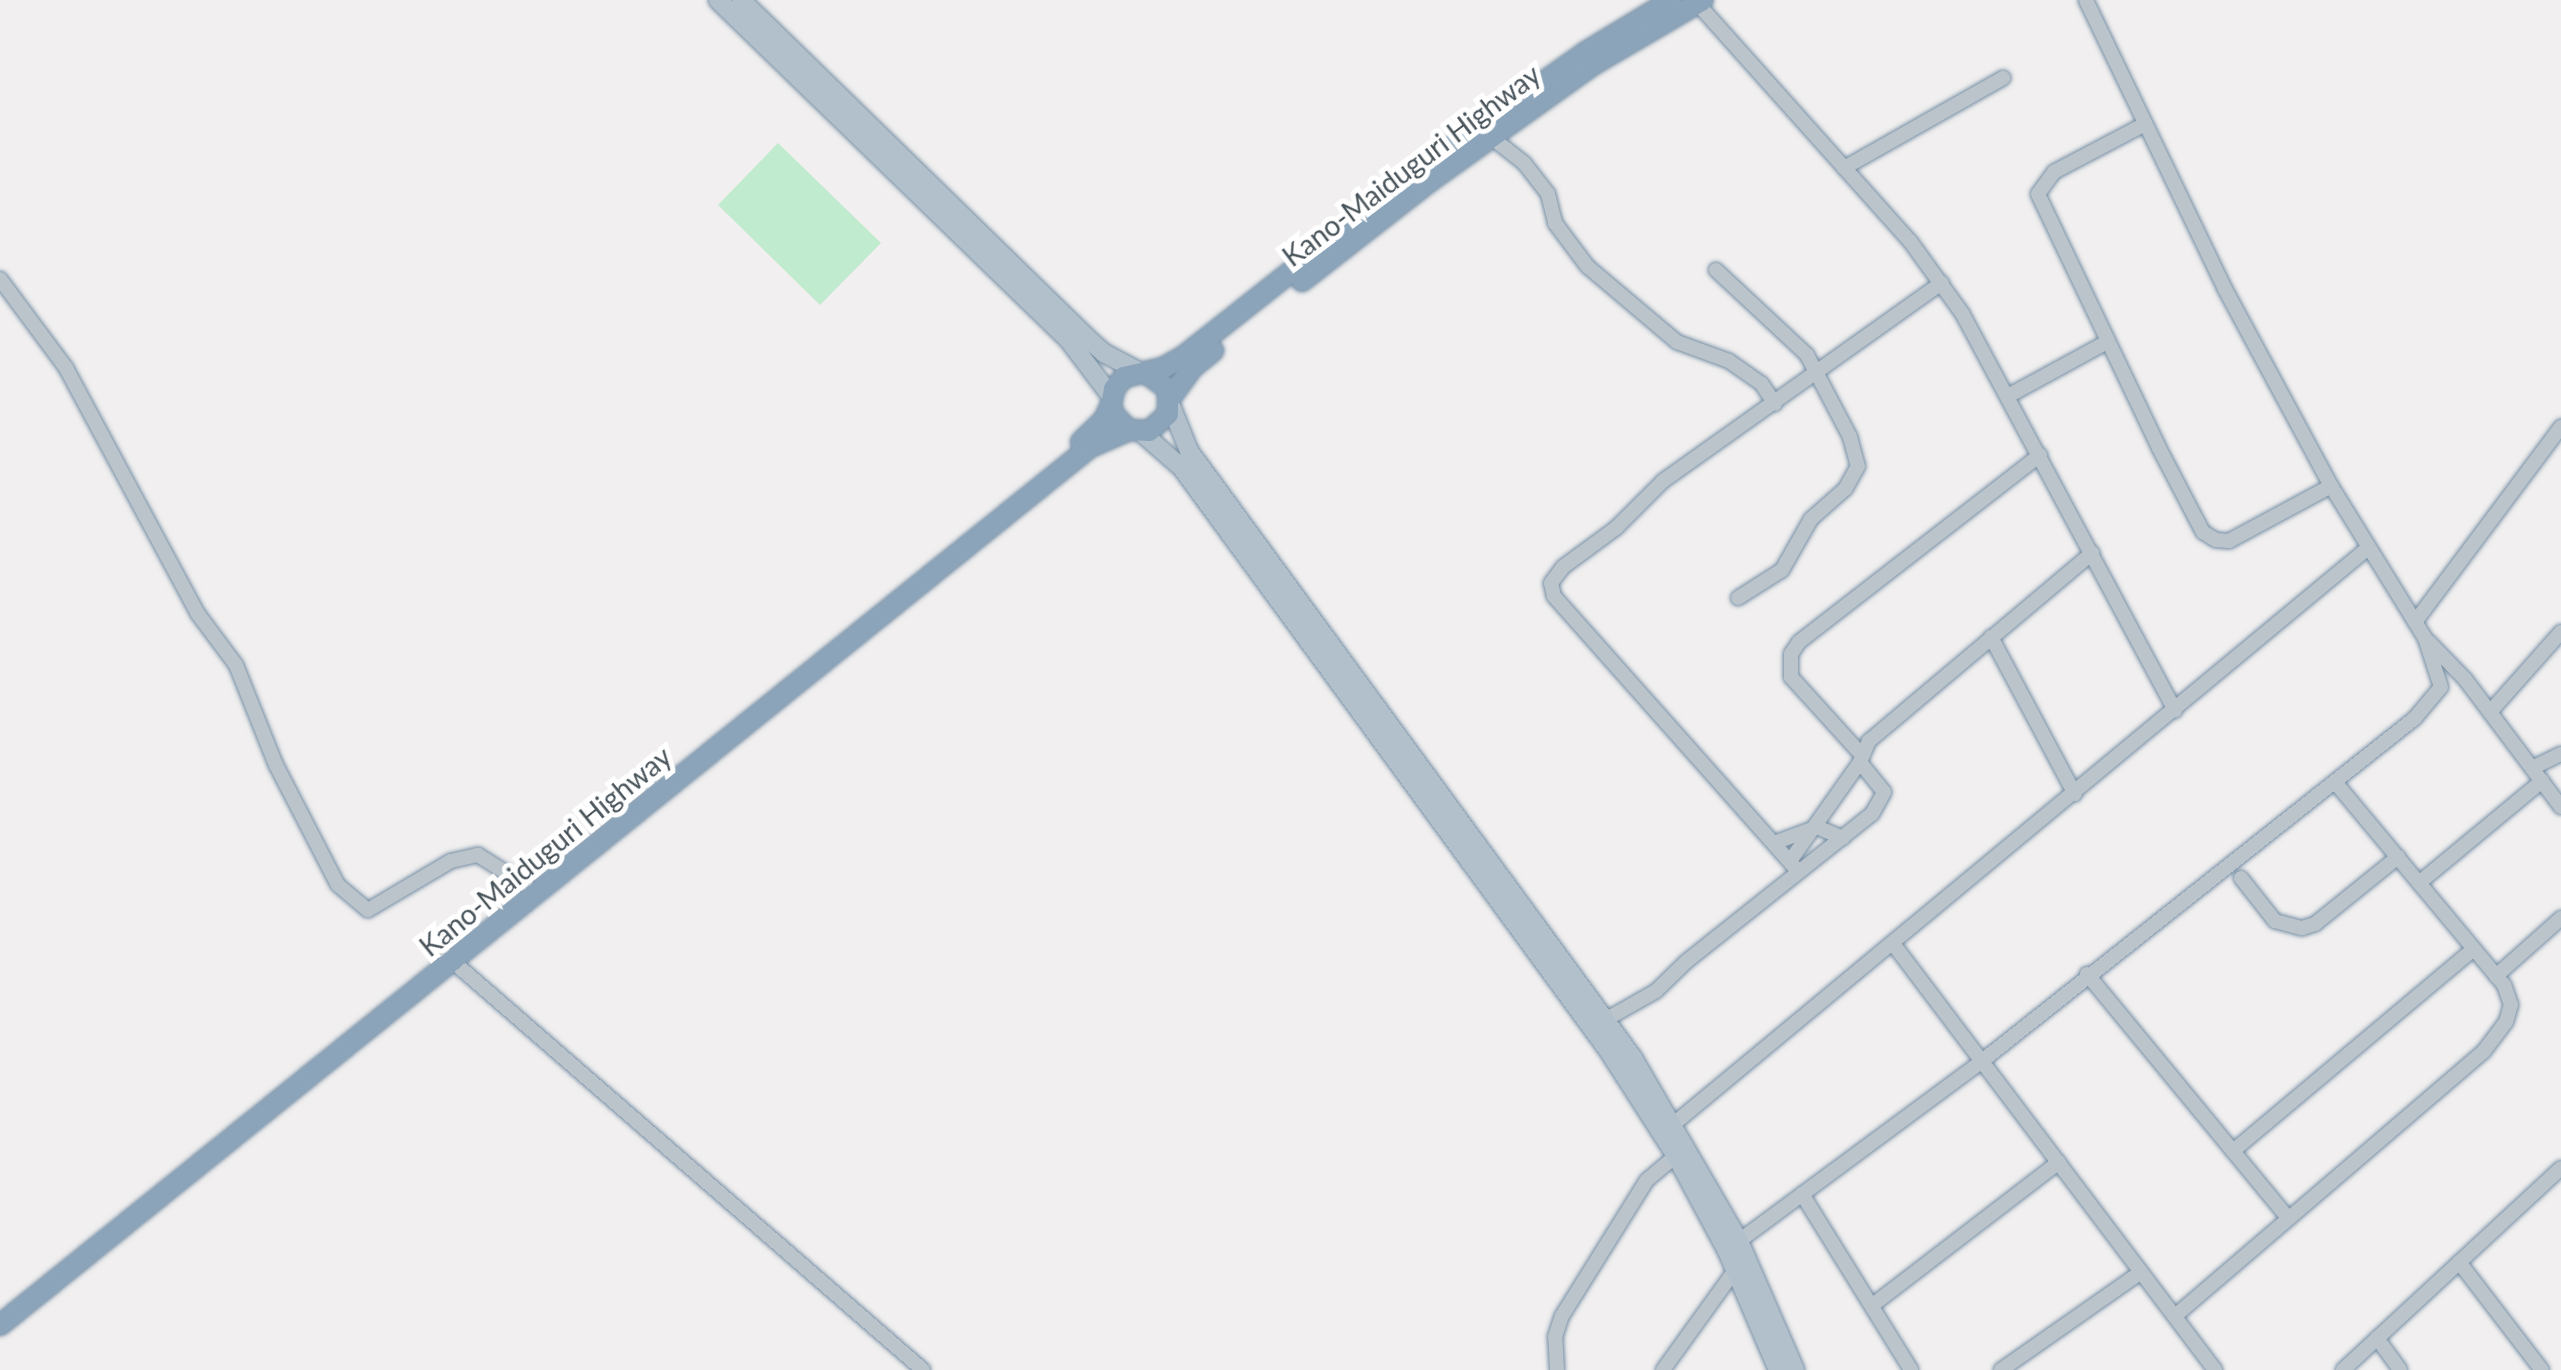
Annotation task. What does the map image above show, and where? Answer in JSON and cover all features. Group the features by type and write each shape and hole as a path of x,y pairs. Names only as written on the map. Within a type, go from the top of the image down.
{"highway":[{"name":"Kano-Maiduguri Highway","path":"1143,372 1172,364 1197,348 1421,169 1586,52 1672,0"},
{"name":"Kano-Maiduguri Highway","path":"1170,402 1193,367 1491,137 1594,64 1700,2"},
{"path":"1143,372 1162,381 1170,402 1164,422 1135,431 1114,416 1111,401 1118,382 1143,372"},
{"name":"Kano-Maiduguri Highway","path":"0,1325 446,957 526,885 1066,455 1104,420 1111,401"},
{"name":"Kano-Maiduguri Highway","path":"0,1308 1090,447 1135,431"}],"main road":[{"path":"718,0 1068,339 1111,401"},
{"path":"741,0 1086,337 1104,353 1143,372"},
{"path":"1170,402 1189,451 1605,1020 1668,1130 1739,1241 1796,1370"},
{"path":"1135,431 1182,468 1668,1130 1676,1156 1735,1270 1778,1370"}],"street":[{"path":"2086,0 2225,290 2331,486 2425,638 2441,687 2426,708"},
{"path":"1700,2 1942,283 2008,396 2175,710"},
{"path":"1844,168 2003,78"},
{"path":"2145,124 2054,172 2038,194 2203,532 2229,542 2331,486"},
{"path":"1491,137 1524,163 1548,194 1555,223 1587,266 1677,342 1729,360 1761,384 1775,404"},
{"path":"1716,270 1808,355 1850,437 1858,466 1854,478 1812,520 1782,570 1738,598"},
{"path":"0,279 66,368 198,614 236,666 276,765 338,886 368,910 451,861 478,855 526,885"},
{"path":"1794,866 1554,596 1551,583 1564,567 1616,528 1663,481 1817,376 1942,283"},
{"path":"2008,396 2107,342"},
{"path":"2416,622 2561,427"},
{"path":"1605,1020 1656,991 1794,866 1843,838 1872,814 1884,792 1791,676 1791,654 1800,642 2040,455"},
{"path":"1668,1130 2368,548"},
{"path":"1794,866 1880,730 2092,553"},
{"path":"2490,712 2561,632"},
{"path":"1991,636 2075,794"},
{"path":"2425,638 2465,679 2561,807"},
{"path":"1739,1241 1982,1061 2465,679"},
{"path":"2532,768 2561,754"},
{"path":"2174,1316 2484,1051 2506,1022 2511,1004 2496,976 2335,782"},
{"path":"2419,883 2542,782"},
{"path":"1774,843 1817,827 1843,838"},
{"path":"2241,878 2276,921 2302,928 2316,924 2398,858"},
{"path":"2496,976 2561,918"},
{"path":"1894,945 2174,1316 2207,1367"},
{"path":"2233,1151 2474,949"},
{"path":"446,957 923,1370"},
{"path":"2088,974 2288,1218"},
{"path":"1557,1370 1556,1337 1562,1316 1647,1180 1676,1156"},
{"path":"1874,1304 2058,1162"},
{"path":"2343,1370 2561,1168"},
{"path":"1802,1194 1874,1304 1911,1370"},
{"path":"2459,1262 2542,1370"},
{"path":"1663,1370 1735,1270"},
{"path":"2001,1370 2141,1272"},
{"path":"2377,1338 2400,1370"}],"green space":[{"path":"778,143 881,243 820,305 718,205"}]}
